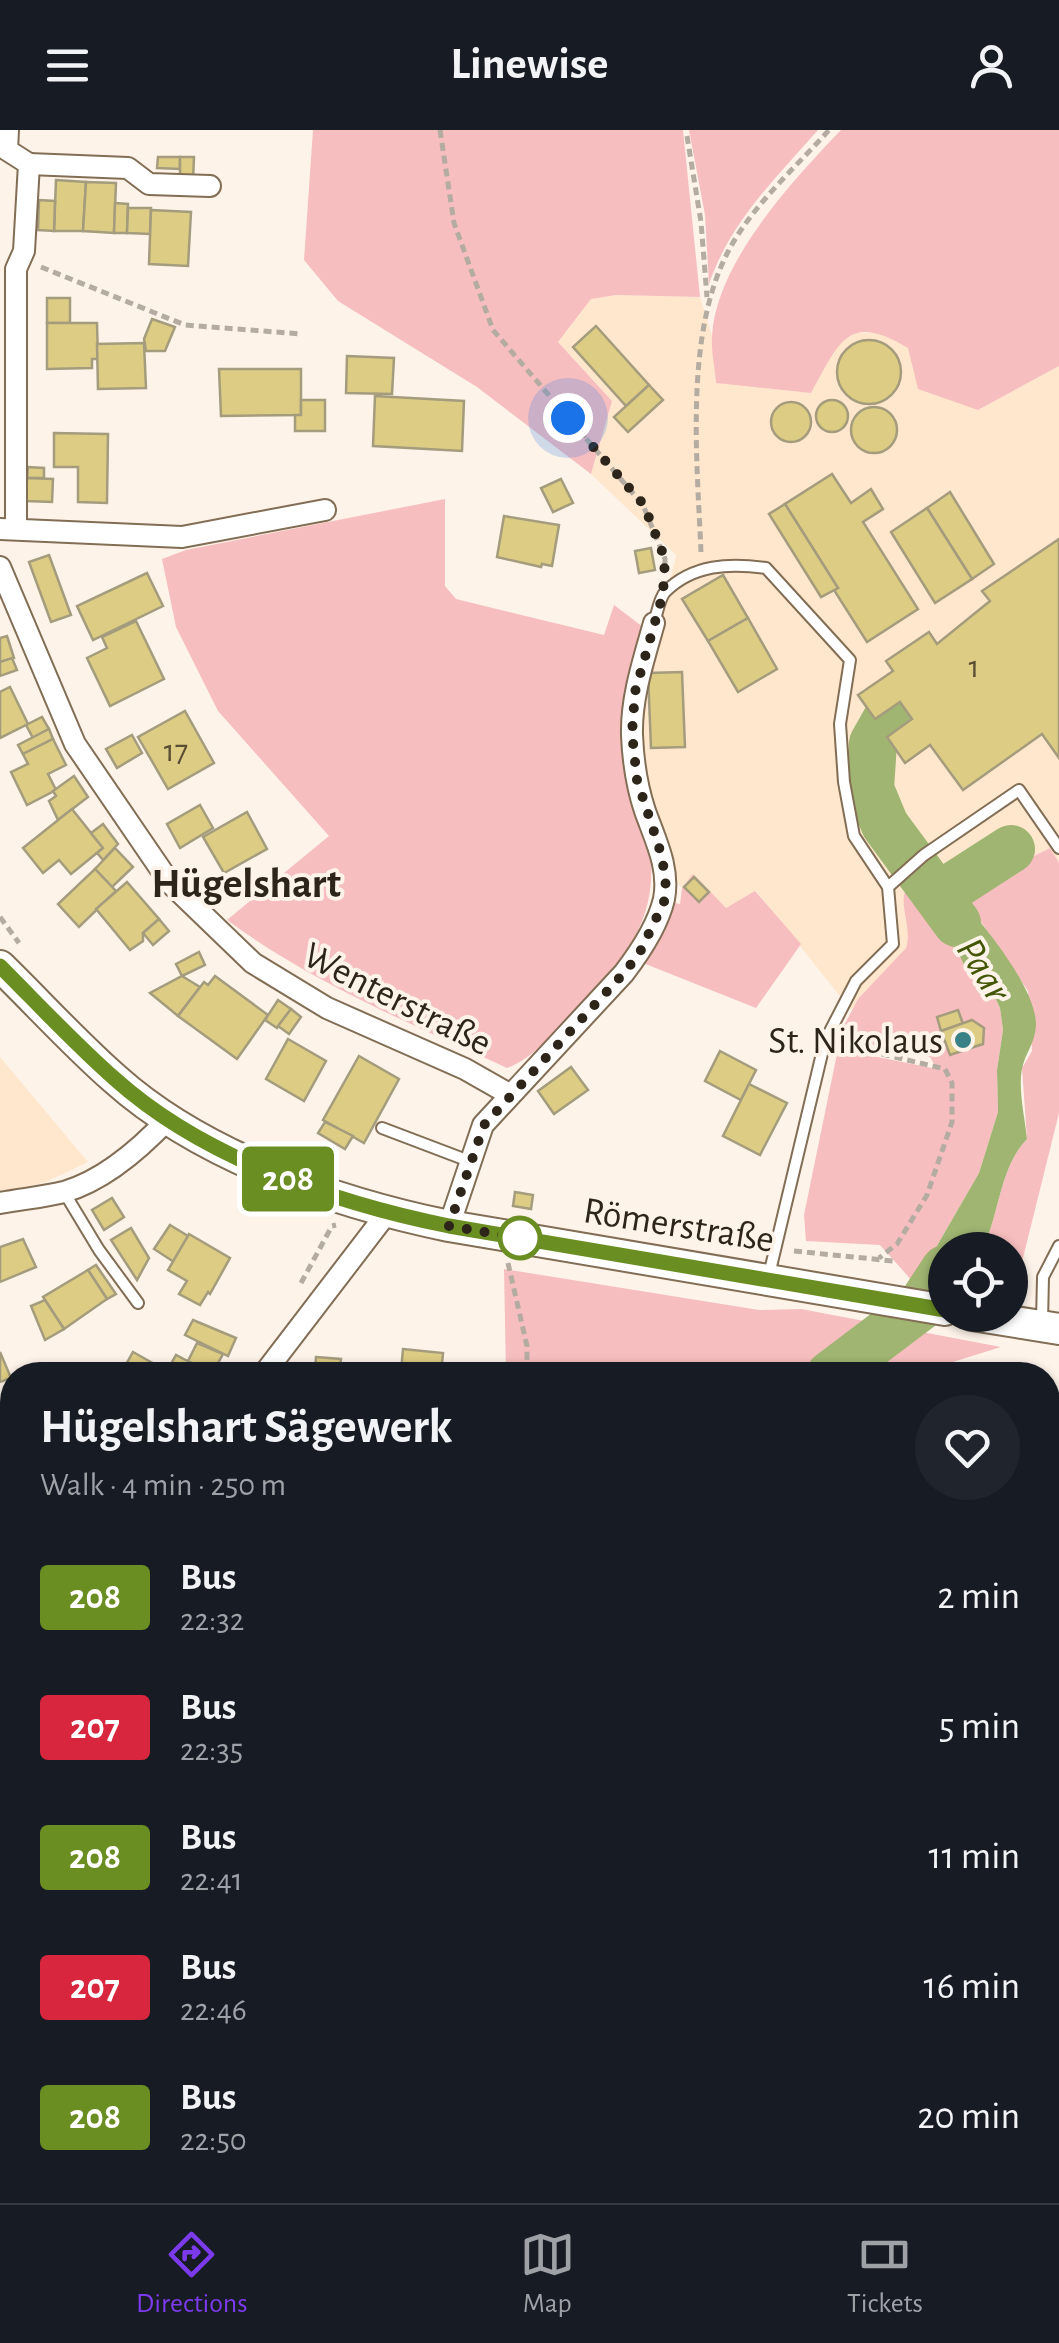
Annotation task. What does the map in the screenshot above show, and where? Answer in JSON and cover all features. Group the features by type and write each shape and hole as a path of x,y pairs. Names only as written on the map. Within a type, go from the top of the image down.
{"main road":[{"name":"Römerstraße","path":"0,966 117,1082 212,1144 294,1182 388,1213 449,1226 928,1307"}],"street":[{"path":"5,143 29,164 128,168 149,184 210,186"},
{"path":"29,164 24,251 18,264 8,528 182,537 325,510"},
{"name":"Wenterstraße","path":"0,566 75,744 170,883 253,963 327,1008 465,1069 509,1094"},
{"path":"449,1226 484,1125 624,973 639,954 664,902 666,878 637,780 632,733 635,692 654,623"},
{"path":"0,1203 64,1192 87,1183 126,1159 170,1118"},
{"path":"274,1362 388,1213"}],"lane":[{"path":"654,623 663,594 701,570 733,564 766,568 850,660 840,724 844,782 854,836 888,887 893,944 856,981 825,1041 768,1280"},
{"path":"888,887 924,855 1019,790 1059,848"},
{"path":"382,1128 469,1161"},
{"path":"64,1192 99,1250 138,1303"},
{"path":"1050,1328 1043,1277 1059,1246"}],"path":[{"path":"440,130 454,222 493,330 644,505 665,559 663,594"},
{"path":"707,302 730,247 761,205 829,130"},
{"path":"687,136 701,222 707,302 696,414 701,570"},
{"path":"18,264 185,325 301,334"},
{"path":"825,1041 946,1069 952,1083 952,1122 927,1194 897,1244 879,1258"},
{"path":"502,1236 528,1346 528,1362"}],"shaded area":[{"path":"313,130 683,130 700,297 616,295 591,299 558,342 612,401 591,474 477,387 338,301 304,260"},
{"path":"689,130 818,130 741,221 709,284 705,215"},
{"path":"841,130 1059,130 1059,366 978,410 918,389 908,348 871,332 847,338 838,347 811,393 716,383 712,336 727,280 780,198"},
{"path":"616,295 700,297 712,336 716,382 811,393 839,342 857,333 883,333 908,348 978,410 1059,366 1059,863 1049,848 957,894 931,865 904,887 909,938 906,948 851,1010 756,891 726,908 693,875 682,888 675,879 667,840 648,790 641,701 676,555 591,474 612,401 558,342 591,299"},
{"path":"445,499 445,586 456,599 604,635 614,605 643,627 627,690 622,738 650,850 649,899 643,920 622,957 593,992 536,1050 507,1068 328,983 227,920 329,836 218,711 176,627 162,559 186,550"},
{"path":"1050,848 1059,863 1059,1113 1028,1238 1028,1232 989,1232 1005,1177 1027,1139 1022,1068 1032,1051 1028,991 957,894"},
{"path":"693,874 726,908 755,891 801,944 756,1008 643,963 675,903 680,904 682,888"},
{"path":"913,879 939,912 964,965 993,993 1003,1030 997,1070 998,1112 979,1173 945,1232 928,1232 928,1261 915,1284 880,1245 806,1241 804,1215 838,1049 937,1069 930,1057 838,1037 858,999 906,948 907,886"},
{"path":"0,1057 88,1162 46,1182 0,1193"},
{"path":"504,1269 759,1310 801,1309 1001,1347 953,1362 506,1362"}],"water":[{"path":"893,706 905,724 887,737 886,795 890,811 911,843 893,857 868,827 856,797 861,740 867,727"},
{"path":"930,864 1011,963 1033,1007 1034,1038 1021,1077 1027,1139 1005,1177 989,1232 945,1232 979,1173 998,1112 997,1070 1003,1030 1000,1008 993,993 964,965 939,912 913,879"},
{"path":"928,1261 928,1287 915,1284"}],"building":[{"path":"158,157 180,157 180,169 157,168"},
{"path":"180,157 194,157 193,181 180,180"},
{"path":"56,180 86,182 83,231 54,231"},
{"path":"86,182 116,183 114,233 83,231"},
{"path":"39,200 55,201 54,231 38,230"},
{"path":"115,203 128,204 127,233 114,233"},
{"path":"128,208 151,208 150,234 127,233"},
{"path":"151,210 191,212 188,266 149,264"},
{"path":"47,298 70,298 70,323 47,323"},
{"path":"152,319 175,327 165,351 146,351 144,339"},
{"path":"47,323 97,323 98,359 92,359 92,368 47,369"},
{"path":"596,326 649,385 626,406 573,347"},
{"path":"869,340 891,350 901,372 891,394 869,404 847,394 837,372 847,350"},
{"path":"144,343 146,388 98,389 97,344"},
{"path":"347,356 394,358 392,394 346,393"},
{"path":"219,369 301,369 301,415 221,416"},
{"path":"649,385 663,400 628,432 614,417"},
{"path":"375,396 464,401 462,451 373,446"},
{"path":"301,400 325,400 325,431 295,431 295,415 301,415"},
{"path":"832,400 843,405 848,416 843,427 832,432 821,427 816,416 821,405"},
{"path":"791,402 805,408 811,422 805,436 791,442 777,436 771,422 777,408"},
{"path":"874,407 890,414 897,430 890,446 874,453 858,446 851,430 858,414"},
{"path":"54,433 108,434 107,503 78,502 78,467 54,467"},
{"path":"28,467 44,468 44,478 27,478"},
{"path":"832,474 851,503 871,489 883,509 863,522 918,609 867,642 785,504"},
{"path":"27,478 53,479 52,502 26,501"},
{"path":"561,479 573,503 553,512 541,488"},
{"path":"950,492 994,564 972,579 927,508"},
{"path":"785,504 838,588 821,597 769,514"},
{"path":"927,508 972,579 935,603 891,532"},
{"path":"504,516 559,525 552,566 497,557"},
{"path":"1059,539 1059,758 1042,734 963,790 930,745 905,763 887,737 912,719 900,702 875,719 858,695 893,671 886,661 929,632 937,644 990,601 982,591"},
{"path":"651,548 655,570 639,573 635,551"},
{"path":"49,555 71,615 51,622 29,562"},
{"path":"147,573 163,606 93,640 77,606"},
{"path":"723,575 748,618 708,641 682,599"},
{"path":"748,618 777,669 738,692 708,641"},
{"path":"136,621 164,679 110,706 87,658 107,648 102,637"},
{"path":"7,636 14,658 0,662 0,638"},
{"path":"12,658 17,670 0,676 0,662"},
{"path":"682,672 685,747 651,748 648,673"},
{"path":"10,687 28,724 0,738 0,692"},
{"path":"185,711 214,763 168,789 138,737"},
{"path":"42,717 49,729 33,738 26,725"},
{"path":"49,729 53,739 23,754 18,745"},
{"path":"132,735 142,753 117,768 106,749"},
{"path":"53,739 66,765 48,774 56,790 27,805 11,772 28,764 23,754"},
{"path":"74,776 88,797 58,820 49,801 56,796 53,791"},
{"path":"200,805 213,828 180,848 167,824"},
{"path":"72,809 103,848 71,874 59,860 43,873 23,848"},
{"path":"247,812 267,849 224,873 203,837"},
{"path":"103,824 118,844 103,860 97,853 103,848 91,833"},
{"path":"115,848 133,867 112,887 95,869"},
{"path":"95,869 116,891 79,927 58,904"},
{"path":"694,877 709,892 699,902 684,887"},
{"path":"127,882 159,919 143,933 143,941 130,950 96,909"},
{"path":"159,919 169,931 153,945 143,933"},
{"path":"199,952 205,965 182,976 176,964"},
{"path":"182,976 200,987 178,1016 150,993"},
{"path":"215,976 268,1015 237,1059 178,1016 204,982 208,985"},
{"path":"278,1000 291,1009 277,1028 265,1020"},
{"path":"291,1009 301,1017 289,1034 278,1026"},
{"path":"958,1010 963,1024 941,1031 937,1017"},
{"name":"St. Nikolaus","path":"972,1020 984,1028 983,1044 950,1055 941,1031"},
{"path":"288,1039 326,1061 304,1101 266,1079"},
{"path":"720,1051 756,1070 741,1100 705,1081"},
{"path":"359,1056 399,1079 364,1143 323,1120"},
{"path":"571,1067 588,1090 554,1114 538,1091"},
{"path":"749,1084 787,1103 760,1155 723,1136"},
{"path":"325,1122 353,1136 345,1149 318,1133"},
{"path":"515,1192 533,1195 531,1209 513,1206"},
{"path":"112,1198 124,1217 104,1230 92,1210"},
{"path":"170,1225 188,1236 174,1262 154,1249"},
{"path":"131,1228 149,1258 137,1280 111,1240"},
{"path":"189,1234 230,1258 200,1305 179,1294 187,1281 168,1270"},
{"path":"23,1239 36,1267 0,1282 0,1247"},
{"path":"96,1265 116,1294 107,1299 88,1270"},
{"path":"88,1270 107,1299 64,1329 43,1297"},
{"path":"45,1300 64,1329 45,1340 31,1306"},
{"path":"193,1320 236,1338 228,1356 185,1335"},
{"path":"197,1343 223,1354 219,1362 188,1361"},
{"path":"403,1349 443,1353 442,1362 402,1362"},
{"path":"133,1352 151,1362 127,1362"},
{"path":"316,1357 341,1359 341,1362 316,1362"}],"waterway":[{"name":"Paar","path":"899,715 886,720 873,743 870,789 885,825 957,923"},
{"path":"938,896 1011,849"},
{"name":"Paar","path":"847,1362 920,1307 928,1295"}],"bus line":[{"name":"208","path":"0,966 117,1082 212,1144 294,1182 388,1213 449,1226 928,1307"}],"place":[{"name":"St. Nikolaus","path":"963,1040"}],"district":[{"name":"Hügelshart","path":"246,882"}],"route":[{"path":"520,1238 449,1226 469,1161 484,1125 509,1094 639,954 664,902 666,878 637,780 632,733 635,692 663,594 665,559 644,505 568,418"}]}
